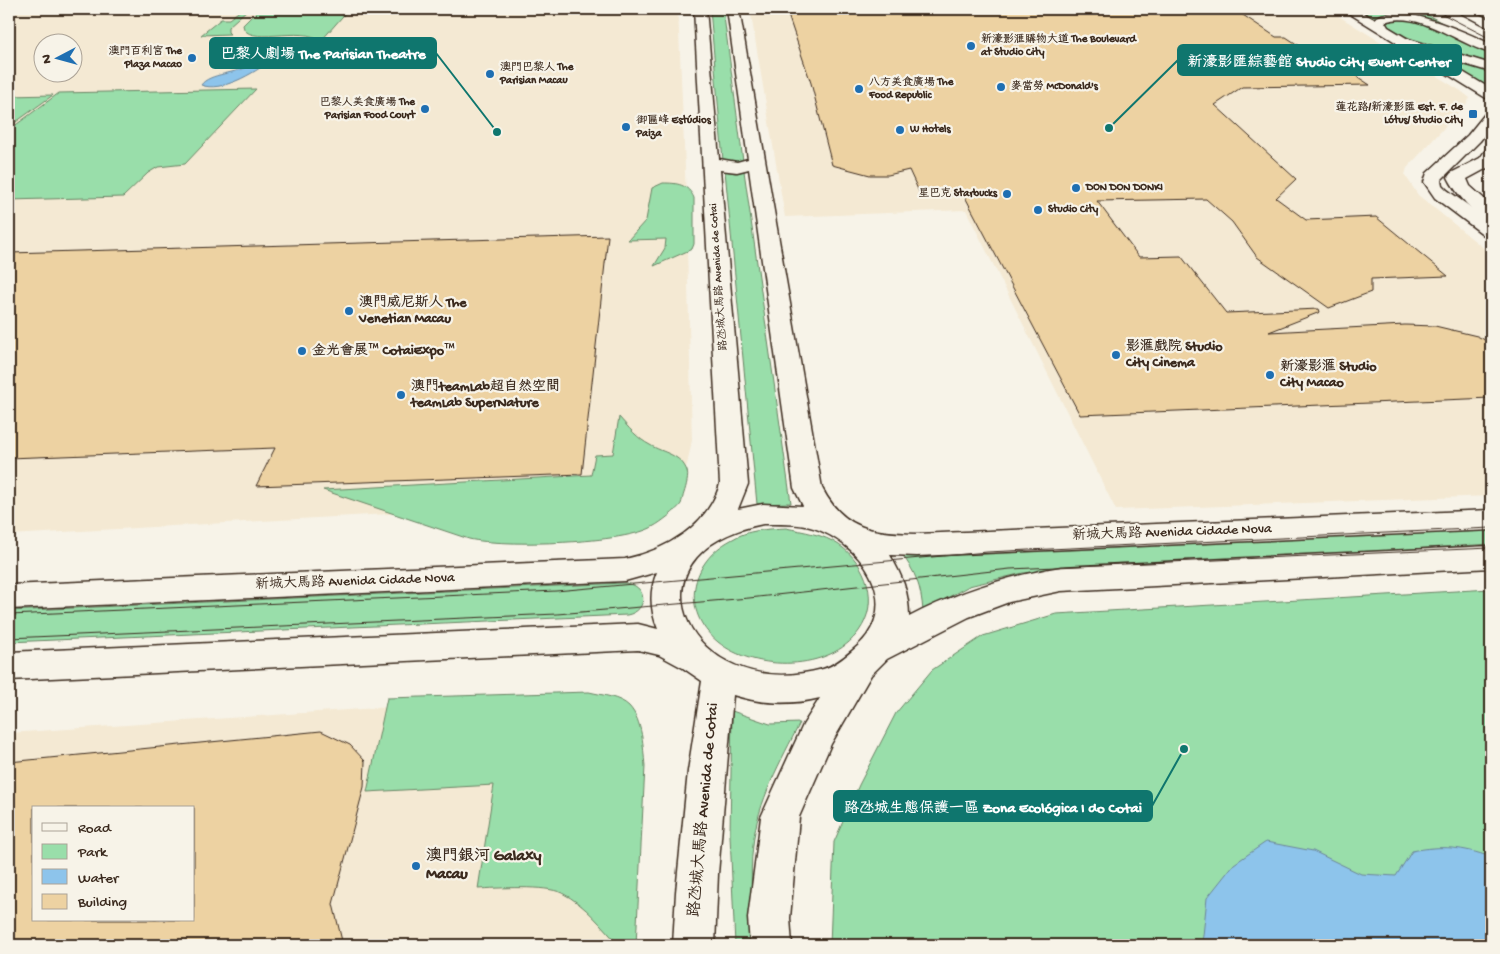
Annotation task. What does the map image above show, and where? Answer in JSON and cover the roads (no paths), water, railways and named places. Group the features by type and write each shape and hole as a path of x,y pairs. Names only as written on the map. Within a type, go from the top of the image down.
{"main road":[{"name":"路氹城大馬路 Avenida de Cotai","path":"698,538 719,519 729,503 734,484 700,9"},
{"path":"732,9 808,488 816,504 842,529 874,553 888,575 894,600 891,625 816,736 780,817 769,918 771,945"},
{"path":"1348,9 1491,95"},
{"path":"1438,9 1441,17 1446,21 1491,48"},
{"path":"1459,9 1491,25"},
{"path":"1383,30 1378,22 1382,18 1415,18 1443,26 1491,48"},
{"path":"1402,41 1491,68"},
{"path":"1491,117 1474,138 1437,172 1432,182 1433,186 1441,194 1491,231"},
{"path":"1491,155 1486,162 1457,177 1462,188 1491,215"},
{"path":"711,163 737,167 757,162"},
{"name":"新城大馬路 Avenida Cidade Nova","path":"9,596 625,570 645,566 669,557 698,538 730,521 763,514 797,514 884,544 917,545 1491,520"},
{"path":"698,538 677,561 667,585 667,610 676,635 708,666"},
{"path":"9,666 638,637 667,644 708,666 754,686 791,689 828,682 929,621 969,603 1008,590 1061,579 1491,557"},
{"name":"路氹城大馬路 Avenida de Cotai","path":"694,945 694,911 714,703 708,666"}],"water":[{"path":"259,57 270,59 270,61 246,76 227,84 209,87 201,85 210,78 245,68 251,65 251,59"},
{"path":"1266,842 1313,851 1361,874 1396,876 1412,851 1423,849 1452,848 1491,857 1491,945 1202,945 1207,898 1234,864"}],"tram line":[{"path":"1433,9 1491,39"},
{"path":"9,615 556,591 987,552 1491,528"},
{"path":"9,638 557,614 749,598 1010,569 1491,548"}],"place":[{"name":"新濠影滙購物大道 The Boulevard at Studio City","path":"971,46"},
{"name":"澳門百利宮 The Plaza Macao","path":"192,58"},
{"name":"澳門巴黎人 The Parisian Macau","path":"490,74"},
{"name":"麥當勞 McDonald's","path":"1001,87"},
{"name":"八方美食廣場 The Food Republic","path":"859,89"},
{"name":"巴黎人美食廣場 The Parisian Food Court","path":"425,109"},
{"name":"蓮花路/新濠影匯 Est. F. de Lótus/ Studio City","path":"1473,114"},
{"name":"御匾峰 Estúdios Paiza","path":"626,127"},
{"name":"新濠影匯綜藝館 Studio City Event Center","path":"1109,128"},
{"name":"W Hotels","path":"900,130"},
{"name":"巴黎人劇場 The Parisian Theatre","path":"497,132"},
{"name":"DON DON DONKI","path":"1076,188"},
{"name":"星巴克 Starbucks","path":"1007,194"},
{"name":"Studio City","path":"1038,210"},
{"name":"澳門威尼斯人 The Venetian Macau","path":"349,311"},
{"name":"金光會展™ CotaiExpo™","path":"302,351"},
{"name":"影滙戲院 Studio City Cinema","path":"1116,355"},
{"name":"新濠影滙 Studio City Macao","path":"1270,375"},
{"name":"澳門teamLab超自然空間 teamLab SuperNature","path":"401,395"},
{"name":"路氹城生態保護一區 Zona Ecológica I do Cotai","path":"1184,749"},
{"name":"澳門銀河 Galaxy Macau","path":"416,866"}]}
